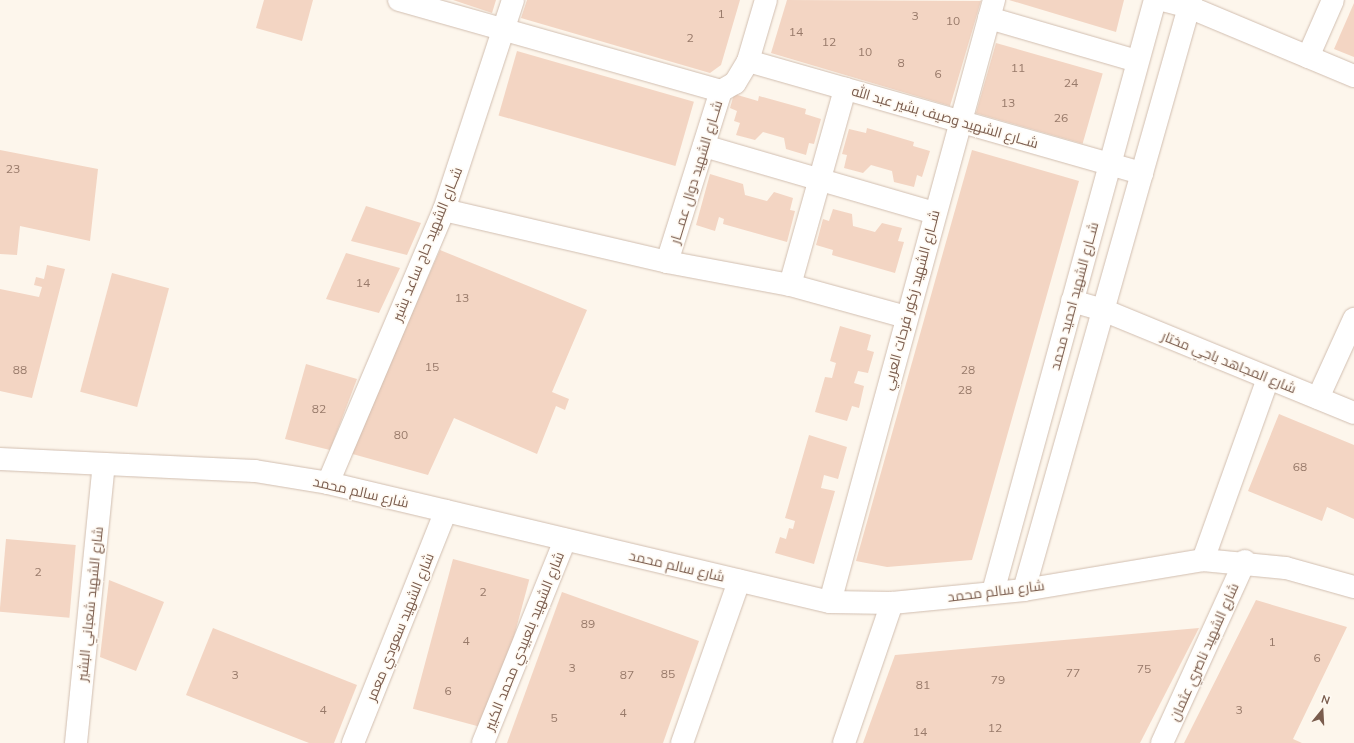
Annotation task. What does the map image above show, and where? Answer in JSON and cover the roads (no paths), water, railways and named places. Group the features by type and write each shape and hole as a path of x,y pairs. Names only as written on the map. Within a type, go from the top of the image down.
{"street":[{"path":"400,0 502,32 721,91"},
{"name":"شــارع الشهيد حاج ساعد بشير","path":"328,483 444,210 513,0"},
{"name":"شــارع الشهيد دوال عمـــار","path":"667,262 721,91 735,83 748,61 766,0"},
{"name":"شــارع الشهيد احميد محمد","path":"993,592 1137,61 1155,0"},
{"path":"1163,0 1190,3 1308,57 1354,76"},
{"path":"1308,57 1333,0"},
{"path":"1024,590 1190,3"},
{"path":"992,9 1137,61"},
{"name":"شــارع الشهيد زكور فرحات العربي","path":"830,602 906,317 992,9"},
{"name":"شــارع الشهيد وصيف بشير عبد الله","path":"748,61 1142,173"},
{"path":"790,285 845,89"},
{"path":"704,146 935,213"},
{"path":"444,210 667,262 790,285 906,317"},
{"name":"شارع المجاهد باجي مختار","path":"1072,302 1103,310 1354,413"},
{"path":"1318,398 1354,319"},
{"path":"1203,560 1268,378"},
{"name":"شارع سالم محمد","path":"0,459 255,471 328,483 830,602 892,603 1024,590 1203,560 1245,561 1354,586"},
{"name":"شارع الشهيد شعباني البشير","path":"76,743 104,464"},
{"name":"شارع الشهيد سعودي معمر","path":"354,743 446,511"},
{"name":"شارع الشهيد بلعبيدي محمد الكبير","path":"483,743 565,540"},
{"name":"شارع الشهيد ناصري عثمان","path":"1162,743 1245,561"},
{"path":"682,743 739,581"},
{"path":"844,743 892,603"}]}
